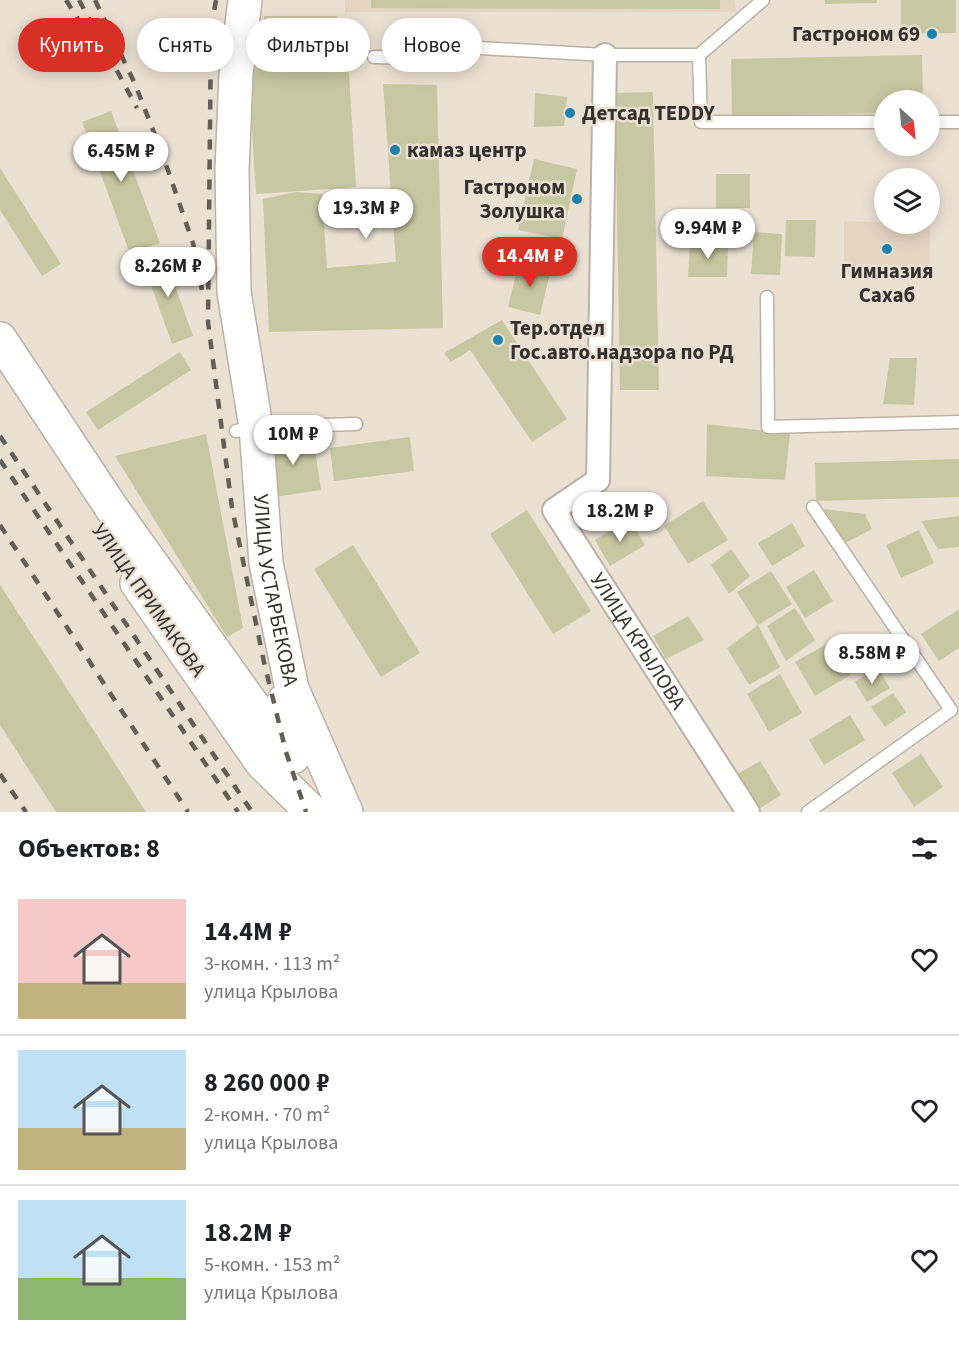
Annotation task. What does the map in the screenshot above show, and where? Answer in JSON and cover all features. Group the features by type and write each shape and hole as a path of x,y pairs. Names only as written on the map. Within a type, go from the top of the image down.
{"main road":[{"path":"233,0 223,86 225,296 246,429 253,562 289,747 304,805 342,801"},
{"name":"УЛИЦА УСТАРБЕКОВА","path":"245,0 236,74 232,170 234,292 246,429 266,562 292,689 342,801"},
{"name":"УЛИЦА ПРИМАКОВА","path":"0,339 111,507 289,747"},
{"name":"УЛИЦА ПРИМАКОВА","path":"0,377 100,529 262,763 304,805"},
{"path":"289,747 342,801"}],"street":[{"name":"УЛИЦА КРЫЛОВА","path":"604,55 598,480 554,510 748,812"}],"lane":[{"path":"374,57 428,58 462,47 604,55 699,55 763,0"},
{"path":"699,55 701,122 874,122"},
{"path":"940,122 959,122"},
{"path":"767,297 768,427 959,422"},
{"path":"246,429 356,424"},
{"path":"808,812 951,710 813,507"}],"shaded area":[{"path":"345,0 735,0 736,12 345,12"},
{"name":"Гимназия Сахаб","path":"844,221 874,222 874,234 930,234 930,274 844,274"}],"building":[{"path":"371,0 720,0 720,9 371,8"},
{"path":"825,0 877,0 877,3 825,4"},
{"path":"901,0 956,0 956,33 901,34"},
{"path":"264,16 337,16 337,18 264,18"},
{"path":"922,55 923,90 874,90 874,113 732,116 731,59"},
{"path":"248,72 349,72 356,187 256,194"},
{"path":"383,84 437,85 443,328 269,332 263,199 296,192 322,194 327,268 396,262"},
{"path":"653,92 659,390 620,390 615,93"},
{"path":"535,93 567,97 564,126 534,127"},
{"path":"111,111 160,243 130,254 82,122"},
{"path":"534,159 577,169 562,239 518,230"},
{"path":"0,168 61,264 42,276 0,210"},
{"path":"716,174 750,174 750,208 716,208"},
{"path":"786,220 816,220 815,257 785,256"},
{"path":"754,232 782,234 780,275 751,274"},
{"path":"690,243 728,244 727,277 688,277"},
{"path":"163,253 193,336 172,344 142,260"},
{"path":"519,262 551,269 540,315 508,307"},
{"path":"502,320 567,419 532,442 470,350 451,362 444,353"},
{"path":"180,352 191,370 98,430 86,412"},
{"path":"890,358 917,358 914,405 883,404"},
{"path":"707,424 790,434 785,480 706,476"},
{"path":"206,434 243,628 227,637 115,456"},
{"path":"313,436 321,490 274,497 265,443"},
{"path":"410,437 414,471 334,481 330,448"},
{"path":"959,459 959,497 816,501 815,463"},
{"path":"703,501 728,540 688,564 664,526"},
{"path":"824,509 865,514 872,529 843,544"},
{"path":"527,510 591,611 553,634 490,534"},
{"path":"959,516 959,547 938,549 921,521"},
{"path":"629,519 645,545 610,566 595,540"},
{"path":"792,523 805,546 772,566 758,543"},
{"path":"919,530 934,563 901,578 886,545"},
{"path":"353,545 420,653 381,677 314,569"},
{"path":"731,549 750,576 729,594 711,565"},
{"path":"814,570 833,601 805,618 786,587"},
{"path":"771,571 792,604 758,625 737,592"},
{"path":"0,585 146,812 56,812 0,725"},
{"path":"795,608 815,640 786,661 767,626"},
{"path":"959,609 959,648 939,661 921,634"},
{"path":"688,616 704,640 666,659 653,636"},
{"path":"758,625 780,667 749,685 727,648"},
{"path":"830,642 850,675 815,696 795,662"},
{"path":"877,667 890,688 867,702 855,682"},
{"path":"780,674 802,713 769,732 747,694"},
{"path":"893,693 906,712 885,727 871,707"},
{"path":"850,715 865,740 824,765 809,740"},
{"path":"921,754 943,787 914,807 892,773"},
{"path":"760,761 781,795 757,810 736,775"}],"railway":[{"path":"66,0 77,18"},
{"path":"79,0 137,108"},
{"path":"95,0 135,84 162,153 193,243 202,290"},
{"path":"216,0 211,29 208,322 232,508 264,662 286,752 306,812"},
{"path":"0,436 252,812"},
{"path":"0,460 238,812"},
{"path":"0,525 188,812"},
{"path":"0,774 26,812"}],"place":[{"name":"Гастроном 69","path":"932,34"},
{"name":"Детсад TEDDY","path":"570,113"},
{"name":"камаз центр","path":"395,150"},
{"name":"Гастроном Золушка","path":"577,199"},
{"name":"Гимназия Сахаб","path":"887,249"},
{"name":"Тер.отдел Гос.авто.надзора по РД","path":"498,340"}]}
